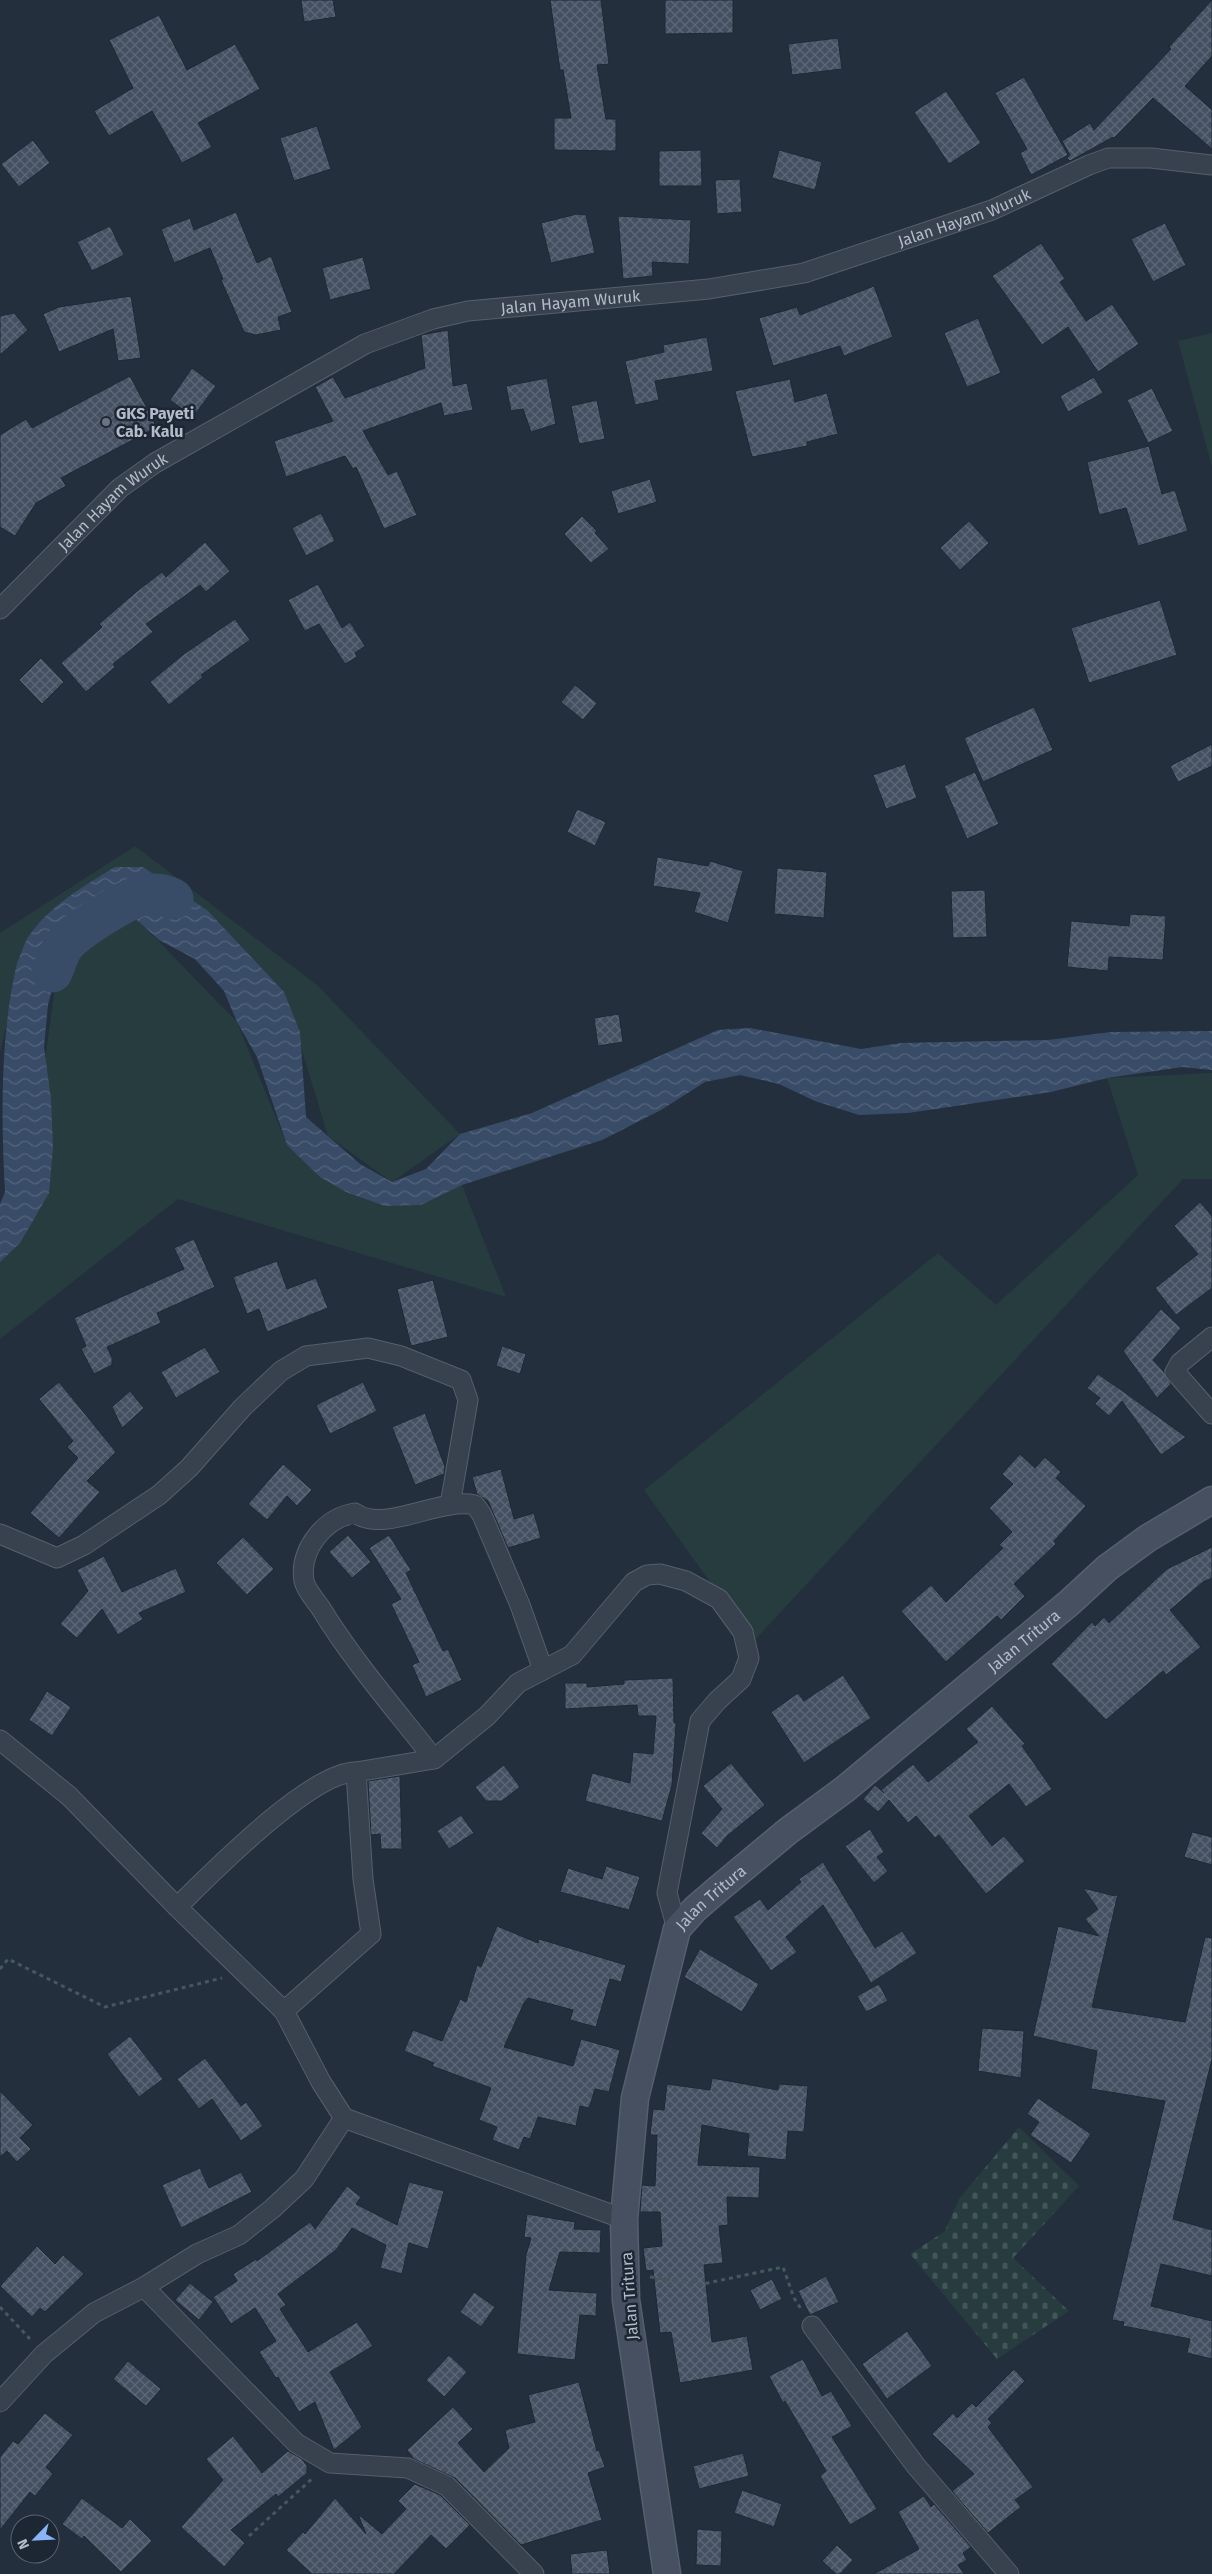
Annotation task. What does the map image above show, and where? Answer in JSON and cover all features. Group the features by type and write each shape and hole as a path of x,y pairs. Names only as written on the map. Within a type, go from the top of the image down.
{"street":[{"name":"Jalan Hayam Wuruk","path":"0,609 120,488 155,463 313,372 365,344 399,331 433,319 468,311 709,289 804,273 992,210 1088,164 1108,158 1151,158 1212,165"},
{"path":"1212,1338 1180,1363 1175,1372 1212,1414"},
{"path":"0,1534 57,1558 84,1545 159,1495 188,1468 243,1407 281,1371 306,1356 368,1348 401,1356 462,1380 468,1400 450,1505"},
{"name":"Jalan Tritura","path":"667,2574 664,2544 640,2405 626,2300 624,2218 635,2098 677,1929 694,1909 788,1830 845,1790 1107,1568 1148,1538 1212,1500"},
{"path":"434,1759 334,1630 304,1583 304,1558 315,1537 344,1515 355,1513 364,1519 386,1519 450,1505 466,1503 476,1505 520,1605 543,1670"},
{"path":"177,1908 256,1832 304,1794 326,1780 345,1772 356,1772 434,1759 487,1716 518,1682 572,1655 634,1582 647,1575 660,1574 686,1581 719,1599 743,1632 749,1658 741,1679 717,1700 700,1721 695,1757 666,1893 677,1929"},
{"path":"0,1740 69,1796 177,1908 284,2011 321,2082 344,2118 624,2218"},
{"path":"284,2011 372,1934 363,1880 356,1772"},
{"path":"0,2402 44,2354 94,2313 144,2287 197,2254 239,2235 272,2209 304,2179 344,2118"},
{"path":"144,2287 284,2432 302,2446 330,2463 408,2468 447,2486 534,2574"},
{"path":"812,2326 916,2466 1009,2574"}],"path":[{"path":"0,1969 8,1960 105,2007 244,1972"},
{"path":"625,2273 703,2284 783,2267 794,2298 812,2326"},
{"path":"0,2307 44,2354"},
{"path":"249,2536 330,2463"}],"green space":[{"path":"1212,333 1212,467 1178,341"},
{"path":"135,846 317,985 460,1134 392,1182 328,1136 284,992 143,867 27,939 0,1052 0,933"},
{"path":"136,918 237,1022 287,1145 346,1192 462,1185 506,1297 178,1199 0,1339 0,1261 20,1243 58,965"},
{"path":"1212,1073 1212,1179 1183,1179 753,1642 644,1490 938,1253 996,1305 1138,1175 1107,1078"},
{"path":"1019,2127 1079,2186 1013,2258 1069,2311 997,2359 910,2254 945,2231 959,2199"}],"water":[{"path":"115,867 143,867 208,911 284,992 300,1032 306,1117 360,1164 392,1182 426,1169 460,1134 532,1113 718,1030 750,1028 861,1049 901,1043 1048,1040 1111,1032 1212,1031 1212,1070 1182,1067 1107,1078 1051,1092 908,1113 859,1115 815,1101 779,1084 740,1075 705,1082 661,1110 602,1140 462,1185 421,1205 385,1206 346,1192 320,1177 287,1145 257,1057 237,1022 224,991 195,959 159,940 117,902 103,907 58,965 48,1005 44,1047 51,1099 53,1148 49,1193 20,1243 0,1262 0,1204 5,1192 3,1076 7,1019 17,963 27,939 35,927 55,907"}],"building":[{"path":"301,0 333,0 336,17 304,22"},
{"path":"550,0 601,0 609,64 597,65 606,119 616,119 616,151 554,150 554,118 571,118 563,70 560,70"},
{"path":"665,0 733,0 733,33 665,34"},
{"path":"1212,0 1212,56 1185,86 1212,110 1212,149 1153,98 1114,138 1070,161 1067,158 1070,155 1062,141 1090,123 1094,130 1171,49 1169,47"},
{"path":"159,15 187,70 235,44 260,89 198,123 212,147 182,163 152,111 109,136 94,111 133,88 109,40"},
{"path":"838,38 842,69 792,75 788,44"},
{"path":"1024,77 1068,155 1031,175 1020,153 1027,149 995,93"},
{"path":"946,91 981,143 949,164 914,112"},
{"path":"317,126 331,169 294,181 280,138"},
{"path":"33,140 50,163 19,187 1,164"},
{"path":"701,150 702,186 659,186 659,151"},
{"path":"779,150 822,162 815,190 772,178"},
{"path":"740,179 742,212 717,214 715,180"},
{"path":"236,212 257,263 271,256 292,312 278,317 281,330 256,335 244,332 221,280 223,279 210,248 174,263 161,229 190,218 194,230"},
{"path":"577,214 586,215 595,253 551,263 541,223"},
{"path":"618,216 691,220 689,264 652,262 653,276 623,279"},
{"path":"1165,223 1186,265 1153,282 1131,239"},
{"path":"110,226 124,255 92,271 77,242"},
{"path":"1041,243 1065,279 1060,282 1086,321 1112,304 1139,344 1098,372 1068,327 1042,345 992,276"},
{"path":"363,257 371,289 330,300 322,268"},
{"path":"874,286 893,337 844,356 840,346 773,366 759,318 797,307 800,315"},
{"path":"131,296 141,358 118,361 113,329 59,352 43,314 59,307"},
{"path":"14,313 28,330 0,355 0,316"},
{"path":"978,318 1001,373 967,387 944,333"},
{"path":"448,330 453,386 467,383 473,410 444,416 441,403 363,431 388,475 397,471 417,515 384,529 356,467 353,469 345,456 286,477 274,441 333,421 315,387 333,377 345,398 425,368 421,335"},
{"path":"707,337 713,371 655,381 659,400 635,405 625,361 664,352 663,345"},
{"path":"192,368 216,386 193,417 170,400"},
{"path":"130,376 157,427 61,478 66,486 36,503 15,536 0,527 0,435 26,419 32,428"},
{"path":"1094,377 1103,393 1068,412 1060,396"},
{"path":"547,378 556,424 531,432 523,409 511,411 506,386"},
{"path":"790,379 795,402 827,393 838,434 807,442 807,446 752,457 735,391"},
{"path":"1152,388 1173,431 1148,443 1127,400"},
{"path":"597,400 605,439 579,444 571,406"},
{"path":"1149,446 1162,494 1175,490 1188,531 1138,546 1126,508 1099,515 1087,462"},
{"path":"650,479 657,502 618,514 611,491"},
{"path":"321,513 335,541 306,556 292,528"},
{"path":"582,516 597,531 595,533 609,549 591,563 564,534"},
{"path":"969,521 989,543 960,570 940,548"},
{"path":"205,542 230,571 206,592 200,585 146,624 153,632 113,664 115,667 86,692 61,663 102,627 99,624 136,592 162,572 166,577"},
{"path":"318,584 342,628 350,622 365,646 355,653 357,657 345,664 319,624 305,631 288,600"},
{"path":"1160,600 1177,655 1089,683 1071,628"},
{"path":"235,619 250,640 201,675 203,677 169,705 150,682 184,654"},
{"path":"41,658 64,682 42,704 19,680"},
{"path":"575,685 597,703 583,720 561,702"},
{"path":"1034,707 1053,750 983,782 964,738"},
{"path":"1212,744 1212,766 1178,782 1170,766"},
{"path":"905,764 917,798 886,809 873,775"},
{"path":"975,772 999,824 967,839 944,786"},
{"path":"577,809 606,822 595,846 567,832"},
{"path":"657,857 708,866 710,861 743,871 728,923 694,912 700,893 653,886"},
{"path":"777,868 827,872 824,918 774,914"},
{"path":"985,890 987,937 953,938 951,891"},
{"path":"1130,914 1166,916 1163,960 1109,957 1108,971 1067,967 1071,921 1129,926"},
{"path":"619,1014 623,1042 598,1046 594,1018"},
{"path":"1200,1202 1212,1216 1212,1288 1176,1315 1155,1288 1198,1254 1174,1226"},
{"path":"194,1239 215,1287 157,1313 161,1323 107,1347 112,1358 112,1365 94,1374 81,1349 86,1346 74,1318 184,1269 174,1248"},
{"path":"277,1261 287,1289 316,1278 328,1308 267,1332 259,1309 247,1314 233,1277"},
{"path":"433,1280 448,1337 411,1346 397,1289"},
{"path":"1161,1309 1181,1328 1153,1360 1164,1372 1171,1384 1157,1398 1123,1351"},
{"path":"502,1346 526,1354 520,1374 496,1366"},
{"path":"205,1347 220,1372 176,1398 161,1372"},
{"path":"1098,1374 1186,1437 1161,1455 1122,1401 1109,1416 1095,1404 1100,1398 1087,1388"},
{"path":"59,1382 116,1452 87,1481 100,1492 59,1538 30,1513 78,1458 67,1447 73,1441 39,1399"},
{"path":"363,1382 377,1411 330,1434 316,1405"},
{"path":"130,1391 144,1408 122,1428 112,1407"},
{"path":"425,1413 445,1467 444,1474 415,1485 392,1427"},
{"path":"1020,1454 1035,1468 1045,1457 1061,1472 1056,1478 1086,1506 1054,1541 1056,1544 1014,1584 1025,1596 1001,1620 997,1616 946,1662 901,1611 931,1585 946,1602 1003,1548 999,1545 1012,1532 989,1508 1013,1484 1002,1474"},
{"path":"283,1464 312,1490 297,1506 287,1496 267,1520 248,1504"},
{"path":"501,1469 514,1519 534,1513 541,1538 508,1548 488,1501 477,1494 472,1477"},
{"path":"348,1535 371,1562 352,1578 329,1552"},
{"path":"389,1535 411,1570 406,1573 443,1651 448,1649 462,1680 426,1697 412,1665 419,1662 391,1604 401,1599 369,1548"},
{"path":"243,1537 274,1569 247,1595 216,1563"},
{"path":"1212,1547 1212,1578 1203,1582 1170,1610 1201,1647 1166,1675 1163,1671 1106,1720 1051,1664 1092,1622 1095,1626 1104,1617 1109,1623 1167,1569"},
{"path":"104,1556 122,1592 176,1568 186,1592 139,1613 143,1619 118,1635 102,1609 77,1638 60,1624 88,1591 77,1570"},
{"path":"843,1675 871,1718 804,1763 771,1712 798,1693 804,1701"},
{"path":"673,1678 674,1723 676,1723 672,1785 662,1821 585,1801 592,1773 630,1783 633,1752 653,1754 656,1716 638,1716 637,1705 565,1709 565,1683 587,1683 587,1687 624,1684 624,1680"},
{"path":"47,1691 71,1707 52,1736 29,1720"},
{"path":"992,1706 1025,1744 1022,1746 1052,1789 1026,1807 1009,1784 969,1816 992,1846 1004,1836 1025,1861 986,1894 939,1835 935,1838 916,1816 908,1823 889,1800 878,1812 863,1799 875,1785 884,1793 881,1790 913,1764 928,1782 978,1742 966,1729"},
{"path":"731,1763 765,1805 727,1836 717,1848 701,1833 722,1809 703,1786"},
{"path":"504,1765 520,1787 502,1801 486,1801 475,1787"},
{"path":"400,1776 402,1849 381,1849 380,1834 371,1835 368,1781"},
{"path":"461,1815 474,1833 449,1849 437,1831"},
{"path":"870,1829 884,1852 877,1857 888,1871 874,1883 845,1846"},
{"path":"1192,1832 1212,1837 1212,1865 1184,1857"},
{"path":"823,1862 875,1948 902,1931 917,1953 871,1983 823,1905 786,1937 797,1952 771,1971 733,1917 760,1899 768,1910 801,1882 799,1879"},
{"path":"606,1866 640,1877 629,1910 560,1892 568,1868 602,1879"},
{"path":"1083,1888 1115,1896 1118,1894 1092,2007 1185,2022 1205,1937 1212,1938 1212,2059 1173,2219 1212,2230 1212,2276 1161,2264 1151,2306 1212,2321 1212,2359 1187,2353 1190,2339 1123,2326 1124,2322 1112,2320 1165,2101 1091,2089 1097,2051 1033,2036 1058,1926 1099,1936 1085,1919 1098,1909"},
{"path":"497,1926 538,1943 539,1939 626,1965 621,1982 610,1979 596,2027 570,2020 573,2010 528,1998 524,2003 504,2047 573,2066 581,2039 620,2050 609,2092 595,2089 589,2108 580,2106 576,2126 538,2117 530,2139 524,2137 519,2150 492,2140 497,2127 479,2120 491,2088 432,2066 434,2063 404,2051 413,2030 442,2041 460,1999 466,2002 477,1965 481,1967"},
{"path":"700,1949 759,1984 742,2012 684,1977"},
{"path":"879,1984 888,2001 866,2012 857,1996"},
{"path":"982,2028 1024,2031 1021,2078 978,2071"},
{"path":"130,2036 163,2079 139,2097 107,2054"},
{"path":"205,2058 241,2106 246,2102 263,2126 241,2141 212,2099 199,2109 177,2079"},
{"path":"712,2078 778,2090 779,2084 808,2086 804,2132 788,2131 786,2160 747,2156 749,2134 702,2125 698,2165 760,2167 759,2198 727,2197 728,2225 719,2226 723,2263 704,2265 712,2342 747,2336 753,2370 680,2383 671,2332 660,2333 653,2270 646,2271 643,2248 662,2246 660,2212 640,2212 642,2185 655,2186 657,2135 650,2135 653,2109 664,2110 667,2084 710,2090"},
{"path":"0,2091 33,2125 20,2138 31,2149 17,2162 7,2151 0,2157"},
{"path":"1038,2098 1091,2134 1071,2163 1030,2135 1039,2122 1027,2114"},
{"path":"200,2168 209,2188 241,2172 252,2192 181,2228 162,2185"},
{"path":"409,2182 444,2191 428,2249 409,2243 402,2274 380,2268 386,2245 352,2228 336,2250 278,2294 286,2305 280,2309 308,2352 357,2322 373,2346 330,2372 362,2427 334,2450 315,2402 299,2412 278,2377 276,2378 259,2352 276,2341 255,2308 231,2324 213,2297 237,2281 233,2274 256,2259 257,2261 310,2222 315,2229 347,2186 361,2197 356,2204 397,2225"},
{"path":"527,2214 575,2222 574,2229 601,2230 600,2253 560,2252 549,2290 597,2293 596,2316 580,2315 575,2360 517,2354 526,2255 531,2238 524,2237"},
{"path":"37,2246 55,2264 63,2255 84,2274 45,2312 40,2308 32,2317 0,2286"},
{"path":"826,2276 839,2302 810,2315 798,2291"},
{"path":"772,2279 782,2299 760,2310 750,2290"},
{"path":"190,2283 213,2302 199,2320 175,2300"},
{"path":"474,2292 495,2307 481,2327 460,2312"},
{"path":"907,2331 932,2366 887,2399 862,2364"},
{"path":"449,2355 467,2372 444,2397 426,2380"},
{"path":"803,2359 822,2396 831,2391 852,2426 832,2437 877,2509 850,2525 820,2476 826,2471 785,2401 783,2403 769,2376"},
{"path":"128,2361 161,2389 146,2406 113,2379"},
{"path":"1014,2369 1025,2381 988,2419 992,2423 988,2427 1033,2487 1015,2500 1021,2507 988,2533 952,2491 974,2474 932,2434 953,2413 957,2418 972,2403 976,2407"},
{"path":"579,2382 597,2451 599,2450 605,2467 588,2473 602,2520 521,2545 455,2478 414,2459 407,2450 453,2407 473,2429 458,2443 484,2472 509,2448 505,2430 535,2422 528,2395"},
{"path":"45,2413 73,2435 46,2467 53,2474 35,2496 30,2492 13,2514 10,2514 10,2517 0,2530 0,2457 13,2441 18,2444"},
{"path":"233,2436 262,2473 288,2451 302,2459 307,2466 307,2473 278,2497 276,2494 231,2530 245,2543 224,2567 181,2527 223,2480 206,2459"},
{"path":"743,2453 749,2476 699,2489 693,2466"},
{"path":"415,2484 440,2495 470,2525 446,2549 431,2535 394,2574 312,2574 286,2550 303,2532 305,2534 335,2498 366,2534 358,2514 382,2534 406,2509 398,2501"},
{"path":"742,2490 782,2504 774,2527 734,2513"},
{"path":"924,2496 931,2507 934,2504 971,2547 963,2553 967,2560 958,2565 964,2574 874,2574 919,2549 898,2512"},
{"path":"82,2498 122,2528 130,2519 152,2541 121,2572 84,2536 82,2539 62,2524"},
{"path":"697,2529 722,2531 721,2566 696,2565"},
{"path":"837,2545 853,2560 840,2574 836,2574 822,2561"},
{"path":"607,2550 610,2574 572,2574 570,2554"}],"waterway":[{"path":"52,972 65,944 80,931 114,908 136,897 148,894 163,895 173,899"}],"place":[{"name":"GKS Payeti Cab. Kalu","path":"106,422"}]}
